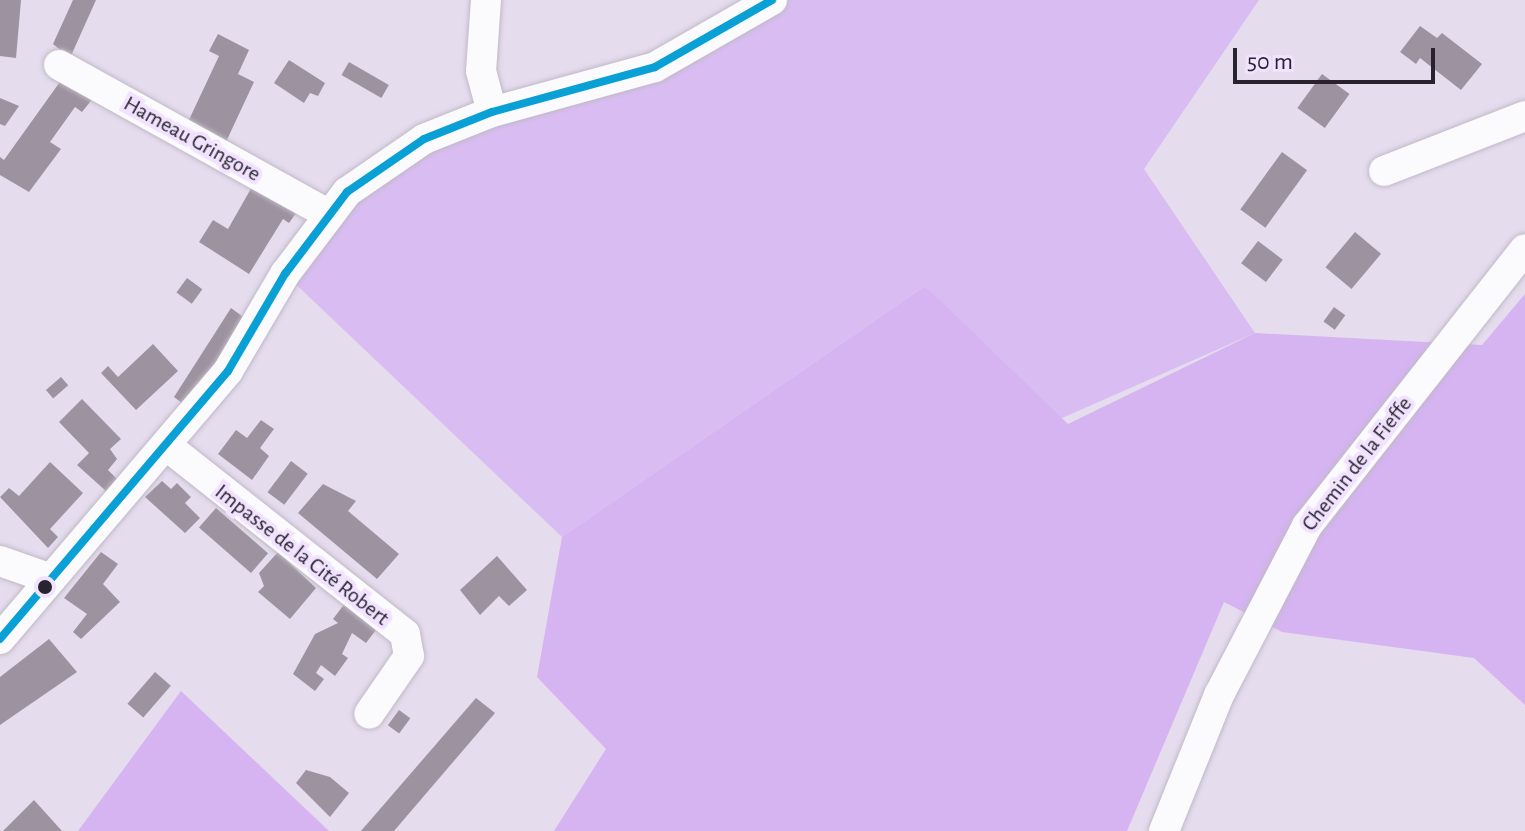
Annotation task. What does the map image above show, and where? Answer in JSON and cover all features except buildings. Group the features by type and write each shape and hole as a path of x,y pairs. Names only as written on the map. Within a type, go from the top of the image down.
{"street":[{"path":"486,0 481,71 492,112"},
{"path":"0,639 228,371 326,213 378,167 424,139 492,112 655,67 772,0"},
{"name":"Hameau Gringore","path":"59,65 326,213"},
{"path":"1384,171 1525,116"},
{"name":"Chemin de la Fieffe","path":"1164,831 1219,695 1307,526 1525,249"},
{"name":"Impasse de la Cité Robert","path":"167,446 405,634 409,656 369,714"},
{"path":"0,561 51,579"}],"shaded area":[{"path":"772,0 1259,0 1144,169 1255,333 1053,422 925,286 562,537 285,274 378,167"},
{"path":"925,286 1068,424 1255,333 1482,345 1525,294 1525,705 1474,658 1282,632 1224,602 1127,831 554,831 606,749 537,677 562,537"},
{"path":"181,691 329,831 78,831"}],"transit line":[{"path":"0,639 228,371 285,274 347,192 424,139 492,112 655,67 772,0"}]}
